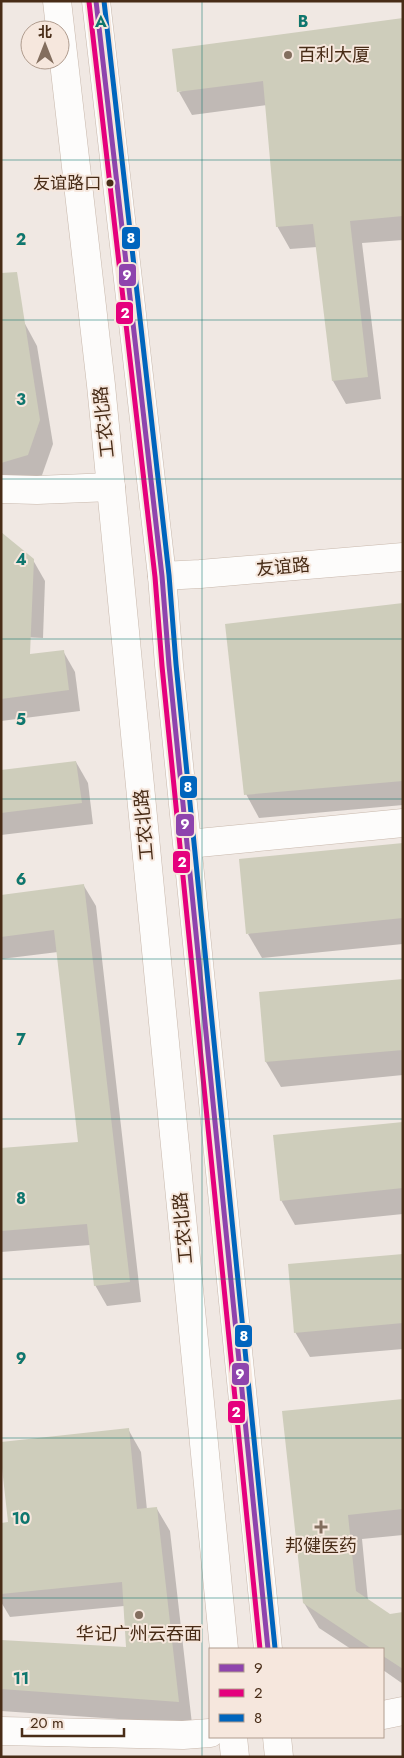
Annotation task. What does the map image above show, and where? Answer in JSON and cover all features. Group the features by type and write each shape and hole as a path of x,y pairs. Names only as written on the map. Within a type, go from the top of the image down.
{"street":[{"name":"工农北路","path":"57,1 101,385 224,1648"},
{"path":"96,1 162,576 268,1648"},
{"path":"1,489 37,490 111,487"},
{"name":"友谊路","path":"162,576 403,557"},
{"path":"188,844 403,823"},
{"path":"384,1715 403,1711"},
{"path":"1,1731 209,1734"},
{"path":"233,1738 235,1757"},
{"path":"277,1738 279,1757"}],"building":[{"path":"403,18 403,216 350,221 368,377 332,381 313,224 276,227 263,81 177,92 172,49"},
{"path":"17,272 40,420 28,455 1,463 1,273"},
{"path":"1,532 34,559 30,654 64,650 69,690 1,699"},
{"path":"403,603 403,781 244,795 225,624"},
{"path":"76,761 82,803 1,813 1,770"},
{"path":"403,843 403,918 246,934 239,859"},
{"path":"84,884 130,1282 94,1286 87,1224 1,1231 1,1148 78,1142 54,930 1,937 1,895"},
{"path":"403,979 403,1050 265,1062 259,992"},
{"path":"403,1122 403,1188 280,1201 273,1135"},
{"path":"403,1254 403,1323 294,1333 288,1264"},
{"path":"403,1399 403,1509 348,1515 356,1591 390,1614 403,1612 403,1669 384,1657 384,1648 370,1648 303,1603 282,1411"},
{"path":"129,1428 137,1509 157,1507 179,1702 1,1689 1,1640 126,1647 122,1582 1,1594 1,1523 8,1522 1,1442"}],"transit line":[{"name":"9","path":"96,1 162,576 169,665 268,1648"},
{"name":"8","path":"104,1 169,575 176,664 275,1648"},
{"name":"2","path":"89,2 155,577 162,666 260,1648"}],"place":[{"name":"百利大厦","path":"288,55"},
{"name":"友谊路口","path":"110,183"},
{"name":"邦健医药","path":"321,1527"},
{"name":"华记广州云吞面","path":"139,1615"}]}
